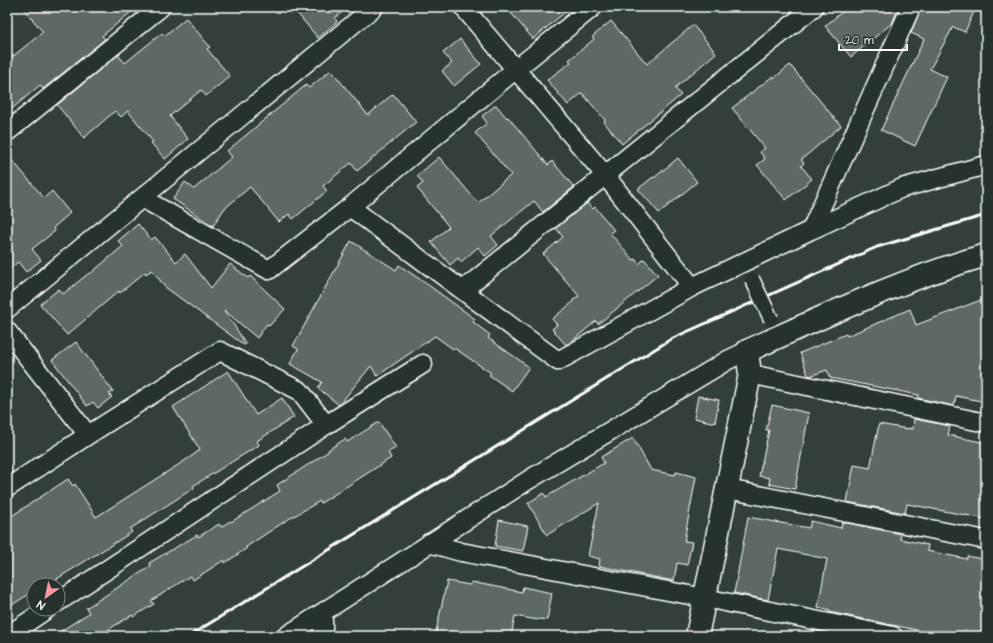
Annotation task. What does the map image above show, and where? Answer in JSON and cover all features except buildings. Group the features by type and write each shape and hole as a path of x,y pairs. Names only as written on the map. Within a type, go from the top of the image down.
{"street":[{"path":"7,132 161,7"},
{"path":"7,309 374,7"},
{"path":"463,7 605,175 692,287"},
{"path":"142,198 269,270 350,207 593,7"},
{"path":"463,290 814,7"},
{"path":"811,230 911,7"},
{"path":"350,207 558,361 692,287 902,188 986,165"},
{"path":"286,636 530,479 728,360 868,297 986,255"},
{"path":"752,280 771,319"},
{"path":"7,331 88,435"},
{"path":"7,488 220,351 300,391 326,425"},
{"path":"698,636 750,374 747,352"},
{"path":"66,597 326,425 423,364"},
{"path":"750,374 986,423"},
{"path":"727,489 986,540"},
{"path":"429,543 461,552 705,598 893,636"},
{"path":"323,612 323,636"},
{"path":"7,636 35,617"}],"railway":[{"path":"189,636 673,338 877,247 986,215"}]}
